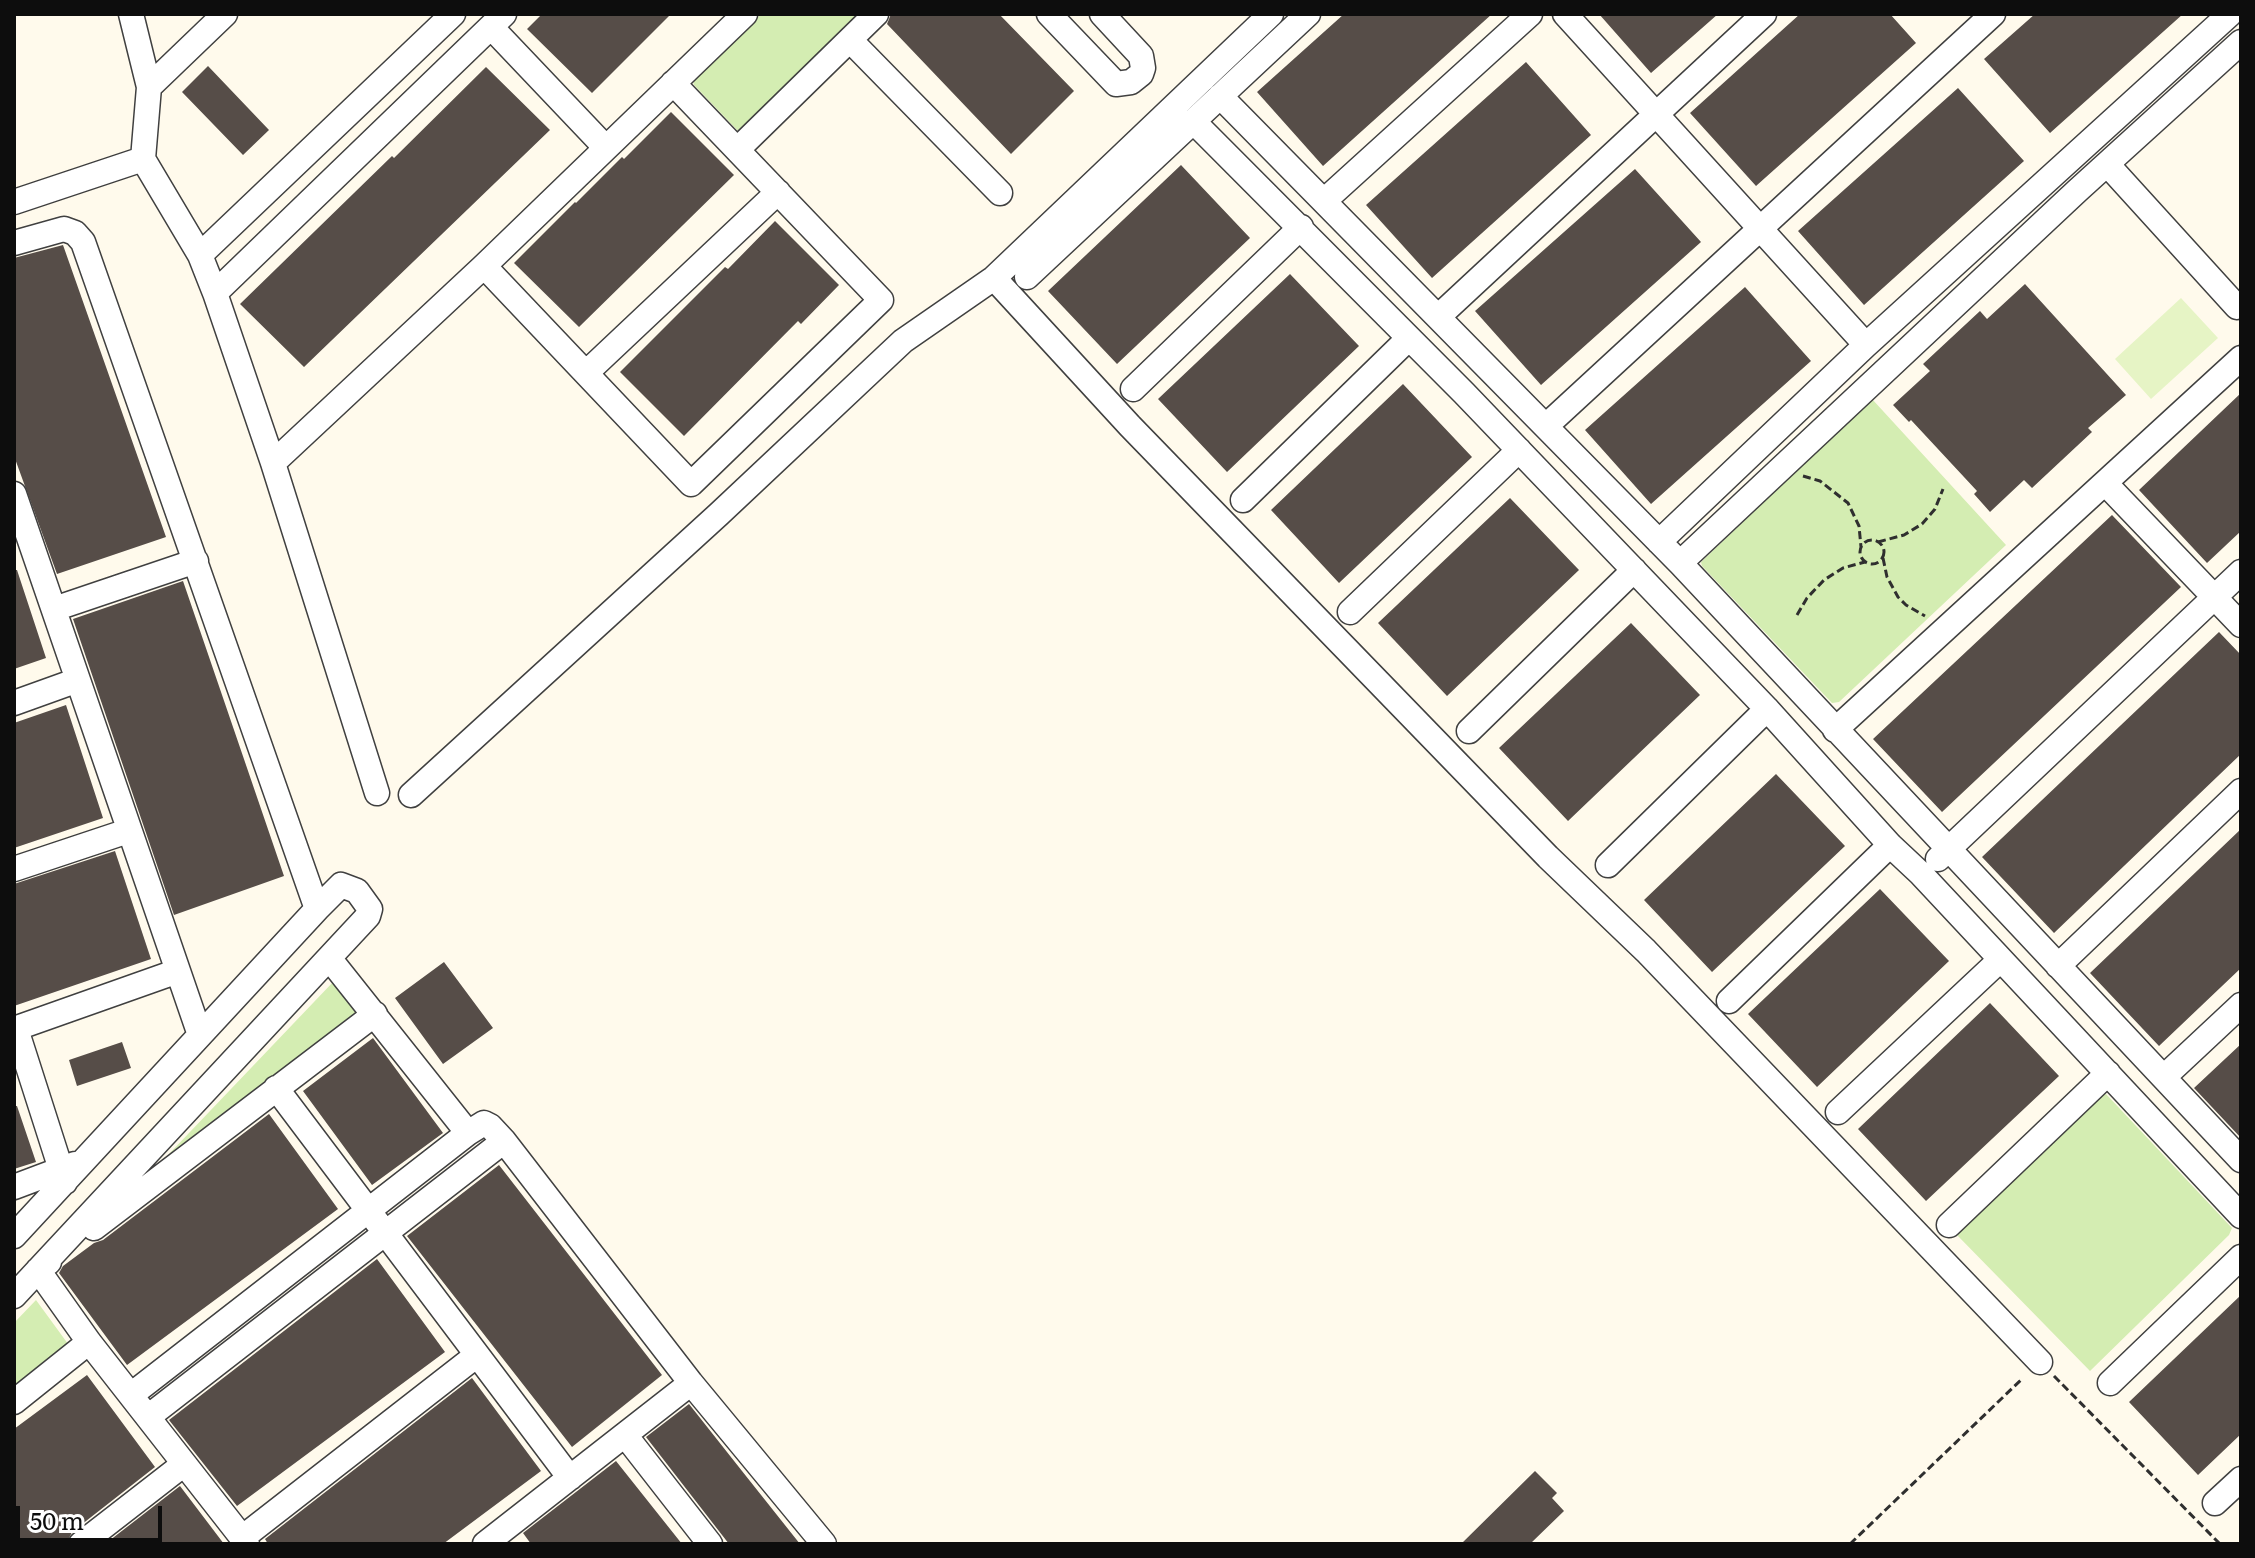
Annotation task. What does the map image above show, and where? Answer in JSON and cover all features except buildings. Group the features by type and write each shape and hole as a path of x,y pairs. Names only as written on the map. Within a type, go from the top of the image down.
{"street":[{"path":"131,14 149,87 143,159 200,255 215,293 273,463 377,793"},
{"path":"149,87 225,14"},
{"path":"200,255 453,14"},
{"path":"273,463 484,266 745,14"},
{"path":"738,149 876,14"},
{"path":"1049,14 1116,84 1131,82 1141,74 1141,56 1102,14"},
{"path":"411,795 903,341 994,278 1271,14"},
{"path":"1027,277 1308,14"},
{"path":"1324,201 1530,14"},
{"path":"1565,14 1866,345"},
{"path":"1438,317 1764,14"},
{"path":"1546,426 1993,14"},
{"path":"1659,542 1866,345 2230,14"},
{"path":"215,293 497,20 606,148"},
{"path":"850,40 1000,193"},
{"path":"1680,563 2077,191 2241,42"},
{"path":"484,266 691,484 881,300 673,83"},
{"path":"1220,96 1680,563 2241,1160"},
{"path":"1193,121 1301,227 1634,570 2241,1216"},
{"path":"14,202 143,159"},
{"path":"2107,164 2237,307"},
{"path":"2057,170 2077,191"},
{"path":"586,373 778,192"},
{"path":"1133,389 1301,227"},
{"path":"14,243 64,229 75,233 83,242 317,909"},
{"path":"994,278 1141,437 1548,857 1646,951 2040,1362"},
{"path":"1243,500 1409,338"},
{"path":"1835,730 2241,358"},
{"path":"1464,393 1488,368"},
{"path":"1350,612 1519,450"},
{"path":"2105,483 2241,625"},
{"path":"14,494 20,529 54,609 200,1035"},
{"path":"54,609 196,561"},
{"path":"1469,731 1634,570"},
{"path":"1921,874 2241,572"},
{"path":"14,703 78,680"},
{"path":"1608,865 1767,709"},
{"path":"2058,966 2241,791"},
{"path":"14,869 128,831"},
{"path":"1729,1001 1890,845"},
{"path":"14,1236 69,1171 317,909 341,885 357,891 370,909 368,916 14,1296"},
{"path":"329,958 468,1133"},
{"path":"1838,1112 2000,960"},
{"path":"69,1171 15,1029 178,971"},
{"path":"2164,1077 2241,1005"},
{"path":"38,1270 375,1014"},
{"path":"1949,1225 2108,1073"},
{"path":"276,1088 570,1478"},
{"path":"131,1395 484,1123 504,1141 691,1383 824,1544"},
{"path":"148,1417 504,1141"},
{"path":"14,1187 69,1171"},
{"path":"2110,1383 2241,1257"},
{"path":"38,1270 89,1342 245,1541 477,1355"},
{"path":"14,1402 89,1342"},
{"path":"485,1544 512,1536 570,1478 691,1383"},
{"path":"625,1435 710,1544"},
{"path":"81,1544 184,1464"},
{"path":"2215,1503 2241,1479"}],"path":[{"path":"1774,475 1799,475 1814,479 1848,503 1855,516 1860,555 1865,562"},
{"path":"1861,547 1870,540 1878,542 1904,535 1922,524 1935,509 1943,489"},
{"path":"1878,542 1883,547 1887,577 1898,597 1906,605 1930,617"},
{"path":"1797,615 1807,598 1824,580 1843,568 1865,562 1873,564 1883,558"},
{"path":"1850,1544 2040,1362 2220,1544"}],"green space":[{"path":"761,14 861,14 739,132 693,81"},
{"path":"2181,298 2218,338 2151,399 2115,359"},
{"path":"1872,399 2006,545 1839,702 1832,703 1701,562"},
{"path":"334,981 360,1011 168,1155"},
{"path":"2106,1094 2232,1228 2229,1235 2090,1371 1956,1234 2097,1098"},
{"path":"36,1300 71,1348 14,1392 14,1323"}]}
